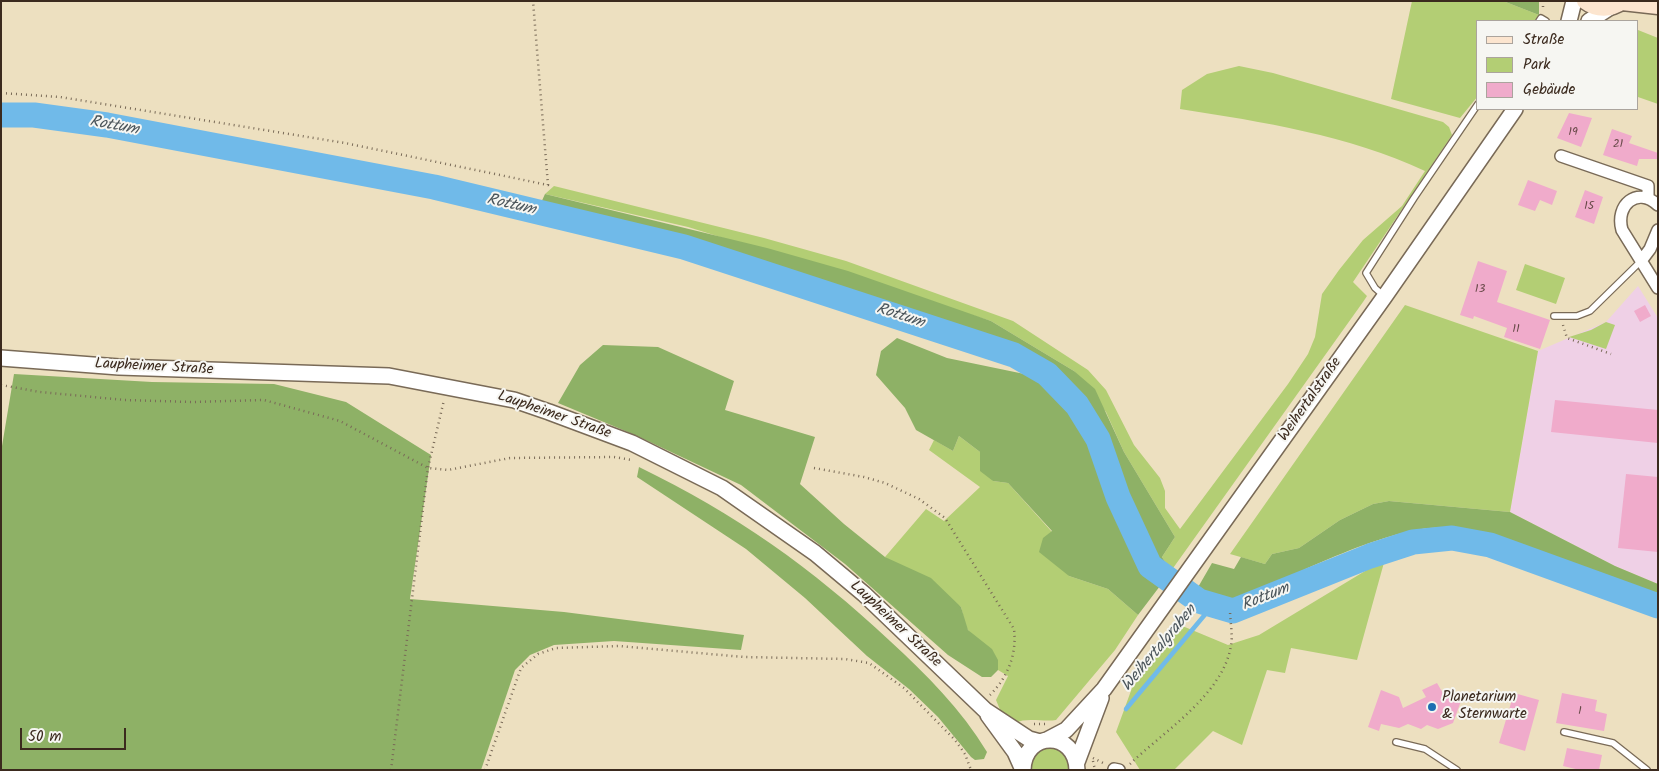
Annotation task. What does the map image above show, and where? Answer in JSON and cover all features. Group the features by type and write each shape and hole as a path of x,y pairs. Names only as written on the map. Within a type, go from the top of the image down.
{"main road":[{"path":"1585,1 1594,6 1618,4 1658,6"}],"street":[{"path":"1569,20 1574,1"},
{"path":"1591,20 1618,4"},
{"name":"Weihertalstraße","path":"1043,741 1066,730 1104,689 1161,612 1385,296 1513,110"},
{"path":"1561,156 1648,186 1648,198"},
{"path":"1658,205 1648,198 1641,197 1628,201 1620,213 1622,230 1658,288"},
{"path":"1641,261 1650,249 1658,230"},
{"name":"Laupheimer Straße","path":"1,358 119,367 389,376 514,400 632,443 722,488 815,553 864,594 982,707 1029,738 1063,743 1070,748 1077,766"},
{"name":"Weihertalstraße","path":"1077,766 1104,689"},
{"name":"Laupheimer Straße","path":"982,707 1015,752 1023,770"},
{"path":"1023,770 1026,754 1043,741"}],"lane":[{"path":"1385,296 1374,288 1366,273 1476,107"},
{"path":"1554,316 1577,316 1590,311 1641,261"},
{"path":"1564,732 1613,743 1647,770"},
{"path":"1396,742 1425,749 1458,770"}],"path":[{"path":"1,93 60,97 345,143 548,185 533,1"},
{"path":"1562,316 1567,338 1611,354"},
{"path":"1,385 40,392 125,400 192,402 264,400 340,420 428,468 448,470 510,458 614,457 639,462"},
{"path":"391,770 428,468 441,414"},
{"path":"814,468 884,483 919,500 945,518 1014,629 1016,647 1009,668 997,688 982,707"},
{"path":"1119,770 1195,706 1220,675 1232,644 1230,610"},
{"path":"484,770 520,668 538,654 556,648 619,646 744,657 844,659 869,663 904,688 955,740 965,754 971,770"},
{"path":"1015,730 1022,721 1036,725 1050,724"},
{"path":"1093,758 1094,770"}],"shaded area":[{"path":"1638,286 1658,318 1658,584 1615,566 1510,512 1538,351 1606,322"}],"green space":[{"path":"1412,1 1503,1 1539,15 1535,20 1476,20 1476,98 1460,118 1391,99"},
{"path":"1503,1 1539,1 1539,15"},
{"path":"1639,30 1658,38 1658,104 1639,97"},
{"path":"1239,66 1273,73 1443,122 1449,127 1452,135 1353,282 1367,296 1171,571 1162,557 1175,537 1124,452 1106,412 1074,371 991,321 688,227 545,194 554,186 764,238 846,261 1013,321 1088,370 1106,390 1134,445 1160,478 1165,491 1165,508 1180,529 1288,384 1308,354 1315,337 1322,294 1363,240 1402,206 1425,171 1366,148 1305,131 1180,109 1182,90 1207,74"},
{"path":"545,194 767,248 848,271 991,321 1074,371 1095,389 1124,452 1175,537 1162,557 1171,571 1167,575 1156,558 1104,443 1078,395 1056,373 1035,359 951,323 625,225 540,205"},
{"path":"1525,264 1565,278 1556,304 1516,290"},
{"path":"1405,305 1538,351 1510,512 1389,501 1373,504 1340,520 1299,548 1272,554 1265,564 1230,554"},
{"path":"1606,322 1615,325 1606,349 1569,337 1591,330"},
{"path":"897,338 947,358 1034,376 1056,392 1086,431 1132,548 1147,575 1160,586 1138,615 1108,589 1069,576 1039,552 1043,538 1052,531 1008,483 993,481 980,471 980,452 959,436 953,451 916,430 905,408 876,375 881,351"},
{"path":"603,345 658,347 734,381 725,410 815,437 800,484 844,524 885,557 931,578 961,607 968,630 992,649 998,660 998,670 991,677 982,677 948,655 845,564 741,485 635,435 558,403 580,365"},
{"path":"14,374 152,382 274,384 346,402 431,455 410,599 564,612 744,635 741,650 614,641 554,645 530,655 515,670 481,770 1,770 1,452"},
{"path":"959,436 980,452 993,481 1008,483 1052,532 1069,576 1108,589 1138,615 1115,650 1056,720 1024,720 1016,723 1001,712 996,700 1008,676 998,670 995,655 991,650 968,630 961,607 885,557 926,509 944,521 980,487 929,450 934,440 953,451"},
{"path":"639,467 708,504 772,544 861,614 904,654 955,707 987,752 984,759 975,760 971,757 938,717 909,689 867,656 805,598 746,549 637,477"},
{"path":"1389,501 1510,512 1615,566 1658,584 1658,598 1596,578 1494,539 1449,528 1426,528 1371,542 1312,566 1236,601 1224,600 1197,589 1212,563 1234,569 1241,557 1265,564 1272,554 1299,548 1340,520 1373,504"},
{"path":"1385,559 1357,660 1291,648 1285,673 1267,670 1242,745 1213,731 1174,770 1140,770 1116,732 1132,688 1180,625 1228,645 1259,635"},
{"path":"1052,746 1068,755 1071,770 1031,770 1036,754"}],"building":[{"path":"1569,113 1592,118 1581,147 1557,138"},
{"path":"1612,129 1632,136 1629,143 1658,153 1658,159 1639,159 1637,166 1603,155"},
{"path":"1528,180 1557,191 1552,205 1540,200 1535,211 1518,205"},
{"path":"1585,190 1603,197 1594,224 1575,217"},
{"path":"1478,261 1507,271 1497,302 1550,320 1540,349 1504,337 1507,328 1474,316 1473,319 1460,315"},
{"path":"1645,305 1651,316 1640,322 1634,311"},
{"path":"1555,400 1658,410 1658,443 1551,432"},
{"path":"1626,474 1658,477 1658,552 1618,548"},
{"name":"Planetarium & Sternwarte","path":"1437,683 1444,695 1461,701 1453,723 1438,729 1427,725 1421,729 1408,724 1399,728 1381,724 1379,731 1368,727 1381,690 1399,697 1403,708 1426,697 1422,690"},
{"path":"1514,693 1539,700 1525,751 1499,743"},
{"path":"1562,693 1597,700 1595,711 1607,714 1604,731 1556,723"},
{"path":"1567,748 1602,755 1599,770 1580,770 1563,766"}],"waterway":[{"name":"Rottum","path":"1,115 34,115 107,125 434,187 684,247 1014,355 1047,374 1077,405 1098,439 1118,497 1150,566 1199,601 1233,611 1370,556 1413,542 1452,538 1490,545 1658,606"},
{"name":"Weihertalgraben","path":"1126,709 1213,605"}],"place":[{"name":"Planetarium & Sternwarte","path":"1432,707"}]}
